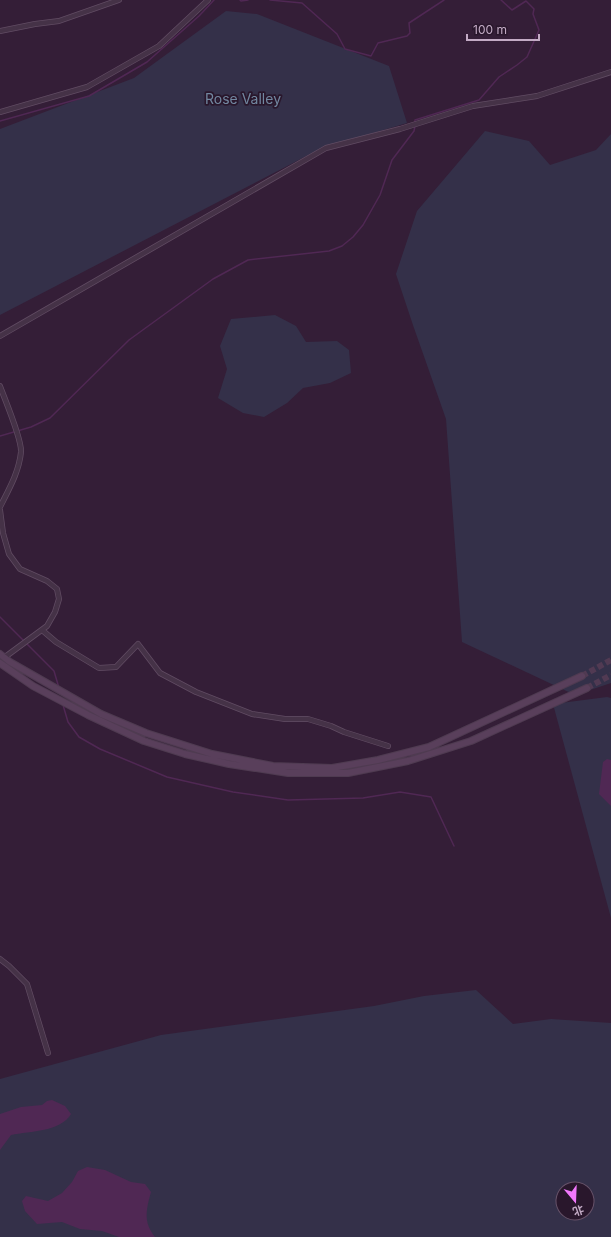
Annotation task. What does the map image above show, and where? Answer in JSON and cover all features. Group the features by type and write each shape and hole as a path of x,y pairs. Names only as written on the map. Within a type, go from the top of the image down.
{"main road":[{"path":"2,656 101,714 135,728 212,754 273,766 332,768 378,760 429,747 582,676"},
{"path":"0,663 33,686 88,715 159,746 185,754 222,762 288,773 348,773 408,761 471,741 587,688"},
{"path":"131,735 139,735 139,732 135,728"},
{"path":"159,746 152,742 151,739 154,737 160,737"}],"street":[{"path":"0,31 59,21 119,0"},
{"path":"0,112 87,87 159,46 208,0"},
{"path":"0,336 326,148 400,129 472,106 537,96 611,72"},
{"path":"0,386 21,450 14,481 0,507"},
{"path":"0,510 3,533 9,554 20,569 47,581 57,589 58,599 55,612 47,626 2,656"},
{"path":"42,630 56,642 99,668 116,667 138,644 160,673 196,692 252,714 285,720 308,719 388,746"},
{"path":"0,959 10,966 26,984 48,1053"}],"green space":[{"name":"Rose Valley","path":"226,11 257,14 389,66 407,123 320,149 0,315 0,129 134,78"},
{"path":"485,131 529,141 550,165 596,150 611,134 611,683 575,695 462,642 446,419 396,274 417,211"},
{"path":"275,315 296,326 306,342 337,341 349,350 351,373 330,383 303,388 287,403 264,417 243,413 218,398 227,369 220,346 231,319"},
{"path":"607,697 611,698 611,918 553,704"},
{"path":"476,990 513,1024 551,1019 611,1023 611,1237 0,1237 0,1079 161,1035 374,1006 424,996"}],"shaded area":[{"path":"607,759 611,760 611,806 599,794 603,762"},
{"path":"52,1100 65,1106 71,1114 66,1120 52,1128 11,1135 0,1150 0,1114 21,1107 42,1105 47,1101"},
{"path":"87,1167 105,1170 131,1182 145,1184 151,1192 147,1210 147,1221 155,1237 119,1237 102,1231 80,1229 62,1222 37,1224 25,1211 22,1201 26,1196 48,1201 62,1193 72,1182 78,1171"}],"waterway":[{"path":"0,121 89,96 147,62 199,16 214,0"},
{"path":"240,0 248,0"},
{"path":"270,0 302,3 337,34 345,49 371,56 378,43 407,36 410,33 409,23 444,0"},
{"path":"415,123 415,120 479,100 499,77 527,57 539,30 533,14 534,9 526,1 512,10 501,0"},
{"path":"0,436 31,427 50,418 129,340 213,279 248,260 329,251 342,246 353,237 363,225 380,195 392,160 414,131 415,126"},
{"path":"0,617 54,671 59,688"},
{"path":"63,705 68,722 79,737 100,749 167,777 233,792 288,800 363,798 400,792 431,797 454,846"}],"tunnel":[{"path":"582,676 611,660"},
{"path":"587,688 611,675"}]}
